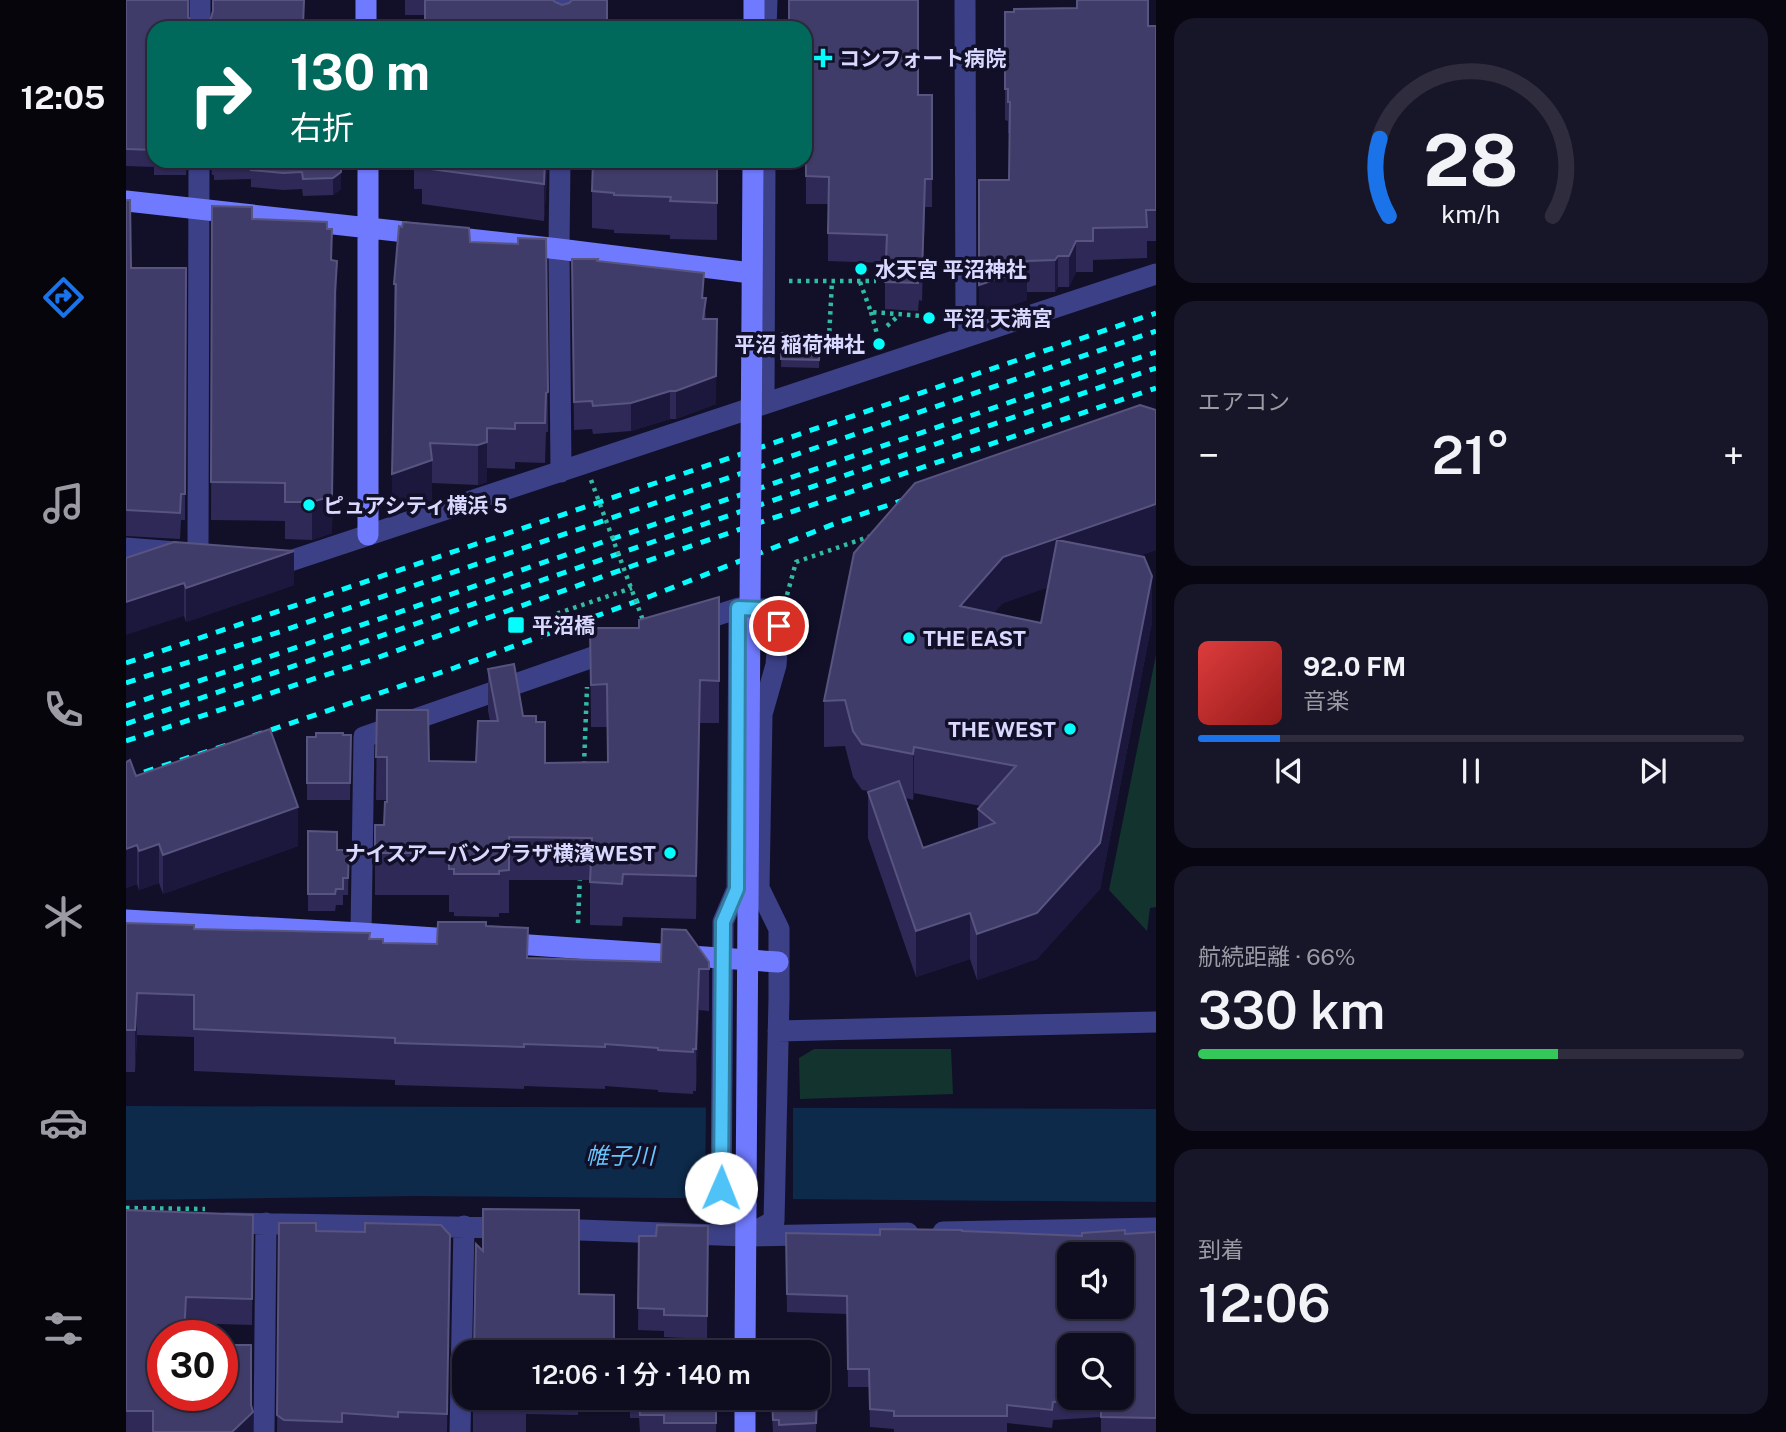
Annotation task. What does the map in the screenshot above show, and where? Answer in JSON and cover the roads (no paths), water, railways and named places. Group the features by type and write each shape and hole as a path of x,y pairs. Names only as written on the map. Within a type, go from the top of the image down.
{"street":[{"path":"200,0 200,21"},
{"path":"366,0 366,21"},
{"path":"562,21 563,0"},
{"path":"744,0 744,21"},
{"path":"754,0 754,21"},
{"path":"766,21 767,0"},
{"path":"965,0 966,336"},
{"path":"198,553 199,168"},
{"path":"368,168 368,535"},
{"path":"560,168 561,472"},
{"path":"741,411 743,168"},
{"path":"746,1340 753,168"},
{"path":"764,404 765,168"},
{"path":"126,201 743,272 764,281"},
{"path":"250,558 290,561 1156,274"},
{"path":"126,548 224,555"},
{"path":"738,608 737,889 723,922 721,1212 746,1236"},
{"path":"678,628 738,608 765,609 779,626 776,666 762,714 759,888 779,929 774,1221 746,1236"},
{"path":"361,933 364,737 575,664 642,634"},
{"path":"126,920 361,933 778,962"},
{"path":"778,1031 1156,1022"},
{"path":"210,1223 464,1226 746,1236 1156,1228"},
{"path":"264,1432 265,1223"},
{"path":"460,1432 464,1226"},
{"path":"745,1410 745,1432"}],"water":[{"name":"帷子川","path":"126,1106 1156,1109 1156,1202 416,1196 126,1200"}],"railway":[{"path":"126,663 1156,313"},
{"path":"126,683 1156,331"},
{"path":"126,706 1156,352"},
{"path":"126,724 1156,368"},
{"path":"126,741 368,661 635,565 1156,388"},
{"path":"253,736 454,668 651,596 839,522 918,495"},
{"path":"126,778 227,745"}],"place":[{"name":"コンフォート病院","path":"823,58"},
{"name":"水天宮 平沼神社","path":"861,269"},
{"name":"平沼 天満宮","path":"929,318"},
{"name":"平沼 稲荷神社","path":"879,344"},
{"name":"ピュアシティ横浜 5","path":"309,505"},
{"name":"平沼橋","path":"516,625"},
{"name":"THE EAST","path":"909,638"},
{"name":"THE WEST","path":"1070,729"},
{"name":"ナイスアーバンプラザ横濱WEST","path":"670,853"}]}
